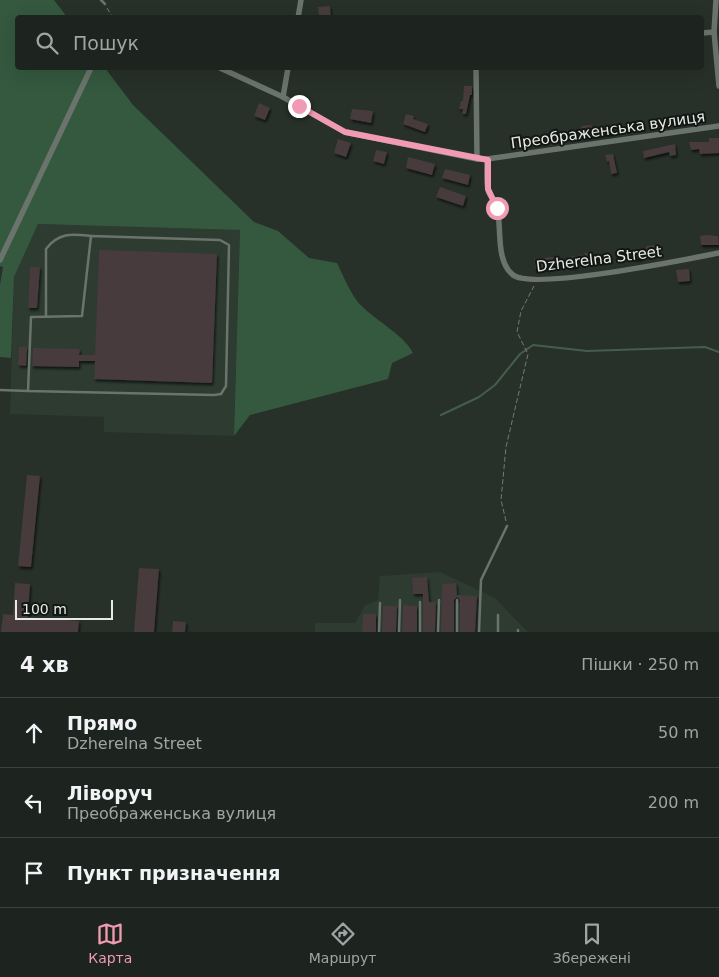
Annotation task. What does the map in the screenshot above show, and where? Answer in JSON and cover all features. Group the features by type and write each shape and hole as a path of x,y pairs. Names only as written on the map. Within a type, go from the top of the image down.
{"street":[{"path":"298,15 301,0"},
{"path":"716,0 714,32 719,86"},
{"path":"704,33 714,32"},
{"path":"0,260 90,70"},
{"name":"Преображенська вулиця","path":"224,70 284,97 345,132 477,159 488,160 719,126"},
{"path":"284,97 288,70"},
{"path":"476,70 477,159"},
{"name":"Dzherelna Street","path":"488,160 488,189 497,208 502,249 508,270 517,278 537,280 644,268 719,253"}],"lane":[{"path":"101,0 105,4"},
{"path":"0,390 214,396 224,391 229,245 220,240 91,236 68,233 58,236 46,249 46,316"},
{"path":"28,391 31,316 82,316 91,236"},
{"path":"479,632 481,580 507,526"},
{"path":"399,632 400,600"},
{"path":"438,600 438,632"},
{"path":"457,632 458,600"},
{"path":"420,602 420,632"},
{"path":"379,632 380,603"},
{"path":"498,614 498,632"}],"path":[{"path":"105,4 111,15"},
{"path":"507,526 501,500 506,446 528,354 517,332 521,311 537,280"}],"shaded area":[{"path":"38,224 240,230 234,436 104,432 104,417 10,414 14,277"},
{"path":"440,572 495,598 528,632 315,632 315,623 355,623 365,605 378,600 380,576"}],"green space":[{"path":"0,0 54,0 65,15 15,15 15,70 107,70 133,105 254,222 278,231 309,258 337,263 357,301 402,339 413,353 392,363 388,379 250,415 234,436 240,230 38,224 14,277 11,358 0,357 0,285 3,267 0,266"}],"building":[{"path":"330,6 331,15 319,15 318,7"},
{"path":"464,86 472,86 472,95 470,95 466,114 462,114 463,109 459,109 461,101 463,101"},
{"path":"259,103 270,108 265,120 254,116"},
{"path":"352,109 373,111 371,123 350,119"},
{"path":"406,114 414,116 413,119 428,124 425,132 403,124"},
{"path":"591,125 592,128 612,126 613,133 582,137 581,126"},
{"path":"709,138 719,138 719,153 700,154 699,149 691,150 689,142 709,142"},
{"path":"338,139 351,143 346,157 334,153"},
{"path":"675,144 676,155 670,156 669,152 644,158 643,151"},
{"path":"376,150 387,152 384,164 373,161"},
{"path":"613,154 617,173 611,174 609,161 607,162 605,155"},
{"path":"408,157 435,164 432,175 406,168"},
{"path":"445,169 470,175 468,185 442,178"},
{"path":"440,187 466,196 463,206 436,197"},
{"path":"700,236 718,236 719,245 701,245"},
{"path":"657,245 658,254 640,255 641,259 634,259 634,251 646,250 646,246"},
{"path":"99,250 217,254 212,383 94,379 95,361 79,361 79,367 32,366 33,348 80,349 79,355 95,355"},
{"path":"592,252 593,261 576,263 576,267 569,267 568,257 585,255 584,253"},
{"path":"553,257 554,267 535,269 534,259"},
{"path":"30,267 40,267 37,308 28,308"},
{"path":"689,269 690,281 678,282 676,270"},
{"path":"19,347 27,347 26,366 18,365"},
{"path":"27,475 40,476 31,567 18,566"},
{"path":"139,568 159,569 154,632 134,632"},
{"path":"427,577 429,602 436,602 435,632 423,632 423,594 413,594 412,578"},
{"path":"15,583 30,584 28,617 79,621 78,632 1,632 3,614 13,615"},
{"path":"456,583 457,595 477,596 475,632 460,632 460,600 457,597 454,600 454,632 441,632 442,584"},
{"path":"403,605 417,606 417,632 402,632"},
{"path":"383,606 397,606 396,632 382,632"},
{"path":"363,614 376,614 376,632 362,632"},
{"path":"173,621 186,622 185,632 172,632"}],"waterway":[{"path":"441,415 479,397 495,385 520,354 533,345 587,351 705,347 719,352"}],"route":[{"path":"299,106 345,132 488,160 488,189 497,208"}]}
